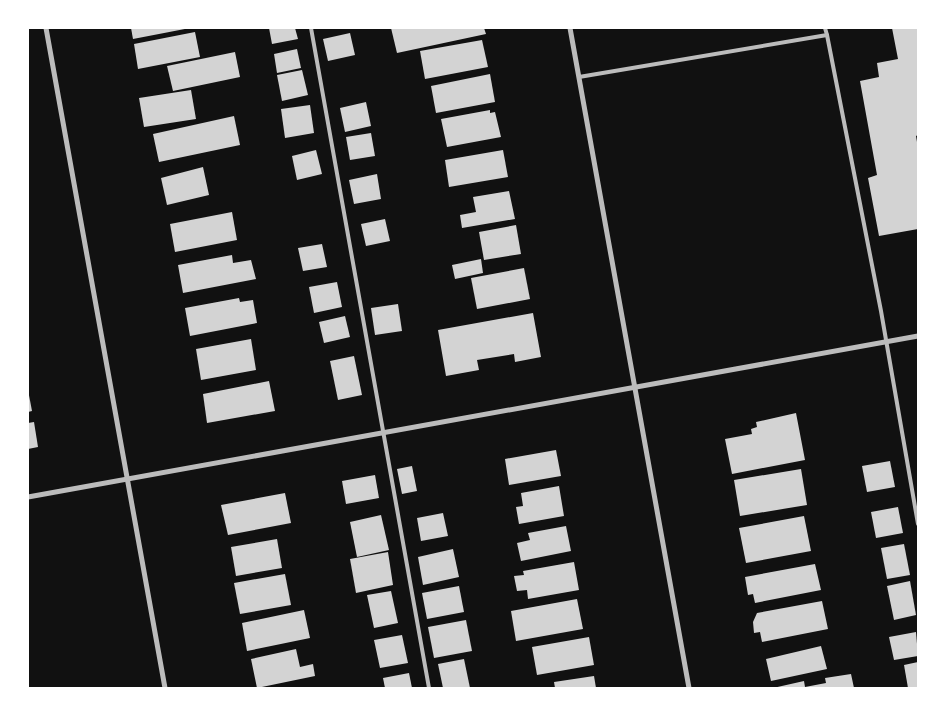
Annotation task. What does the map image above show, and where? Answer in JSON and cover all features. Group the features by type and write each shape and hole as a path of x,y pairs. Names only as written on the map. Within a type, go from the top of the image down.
{"street":[{"path":"46,28 165,688"},
{"path":"570,28 689,688"},
{"path":"28,497 918,336"}],"lane":[{"path":"311,28 428,688"},
{"path":"825,28 886,342 918,524"},
{"path":"579,78 827,35"}],"building":[{"path":"131,28 190,28 133,39"},
{"path":"269,28 295,28 298,39 272,44"},
{"path":"391,28 484,28 486,34 397,53"},
{"path":"892,28 918,28 918,135 916,136 918,148 918,229 879,236 868,178 877,175 860,81 879,77 877,63 898,59"},
{"path":"195,32 200,57 138,69 134,44"},
{"path":"350,33 355,55 328,61 323,39"},
{"path":"482,40 488,67 425,79 420,51"},
{"path":"297,49 301,68 277,73 274,54"},
{"path":"235,52 240,77 173,91 167,66"},
{"path":"302,70 308,95 282,101 277,75"},
{"path":"490,74 495,102 436,113 431,86"},
{"path":"191,90 196,119 144,127 139,98"},
{"path":"366,102 371,126 345,132 340,108"},
{"path":"310,105 314,133 285,138 281,109"},
{"path":"490,110 490,113 495,112 501,137 447,147 441,119"},
{"path":"234,116 240,145 159,162 153,134"},
{"path":"371,133 375,156 350,160 346,137"},
{"path":"316,150 322,174 297,180 292,156"},
{"path":"503,150 508,177 449,187 445,160"},
{"path":"203,167 209,195 167,205 161,178"},
{"path":"377,174 381,199 354,204 349,180"},
{"path":"509,191 515,219 462,228 460,215 476,212 473,197"},
{"path":"232,212 237,240 175,252 170,224"},
{"path":"385,219 390,241 366,246 361,224"},
{"path":"516,225 521,254 484,260 479,232"},
{"path":"322,244 327,267 303,271 298,248"},
{"path":"232,255 233,263 251,260 256,279 183,293 178,265"},
{"path":"481,259 483,273 455,279 452,265"},
{"path":"524,268 530,299 477,309 471,278"},
{"path":"337,282 342,307 314,313 309,287"},
{"path":"239,298 240,302 253,300 257,323 190,336 185,308"},
{"path":"398,304 402,331 375,335 371,308"},
{"path":"533,313 541,357 515,362 514,354 477,360 479,370 446,376 438,330"},
{"path":"345,316 350,337 324,343 319,322"},
{"path":"251,339 256,370 201,380 196,349"},
{"path":"354,356 362,395 338,400 330,361"},
{"path":"269,381 275,411 207,423 203,394"},
{"path":"28,390 32,411 28,412"},
{"path":"796,413 805,460 732,474 725,439 752,434 751,429 757,427 756,422"},
{"path":"34,422 38,447 28,449 28,423"},
{"path":"556,450 561,476 509,485 505,459"},
{"path":"890,461 895,487 867,492 862,466"},
{"path":"412,466 417,491 402,494 397,469"},
{"path":"801,469 807,505 740,516 734,480"},
{"path":"375,475 379,498 346,504 342,481"},
{"path":"559,486 564,516 519,524 516,507 523,506 521,493"},
{"path":"285,493 291,523 228,535 221,505"},
{"path":"898,507 903,533 876,538 871,512"},
{"path":"443,513 448,536 421,541 417,518"},
{"path":"381,515 389,550 357,557 350,522"},
{"path":"804,516 811,551 746,563 739,528"},
{"path":"566,526 571,551 521,561 517,543 530,540 528,533"},
{"path":"277,539 282,568 236,576 231,547"},
{"path":"904,544 910,575 887,579 881,548"},
{"path":"453,549 459,577 423,585 418,557"},
{"path":"388,552 393,585 356,593 350,559"},
{"path":"574,562 579,590 528,599 527,590 517,591 514,576 524,575 523,571"},
{"path":"815,564 821,590 755,603 753,594 748,595 745,577"},
{"path":"285,574 291,605 240,614 234,583"},
{"path":"910,581 916,615 894,620 887,586"},
{"path":"459,586 464,612 427,619 422,593"},
{"path":"391,591 398,623 374,628 367,595"},
{"path":"577,599 583,629 516,641 511,611"},
{"path":"822,601 828,629 762,642 760,632 754,633 753,622 757,613"},
{"path":"304,610 310,638 247,651 242,623"},
{"path":"466,620 472,651 434,658 428,627"},
{"path":"916,632 918,656 894,660 889,637"},
{"path":"402,635 408,663 380,668 374,640"},
{"path":"589,637 594,665 537,675 532,647"},
{"path":"821,646 827,669 771,681 766,659"},
{"path":"296,649 300,667 313,664 315,676 257,688 251,659"},
{"path":"464,659 470,688 443,688 438,664"},
{"path":"918,662 918,688 908,688 904,665"},
{"path":"409,673 412,688 385,688 383,678"},
{"path":"851,674 854,688 773,688 804,681 805,687 826,683 825,678"},
{"path":"594,676 596,688 555,688 554,682"}]}
